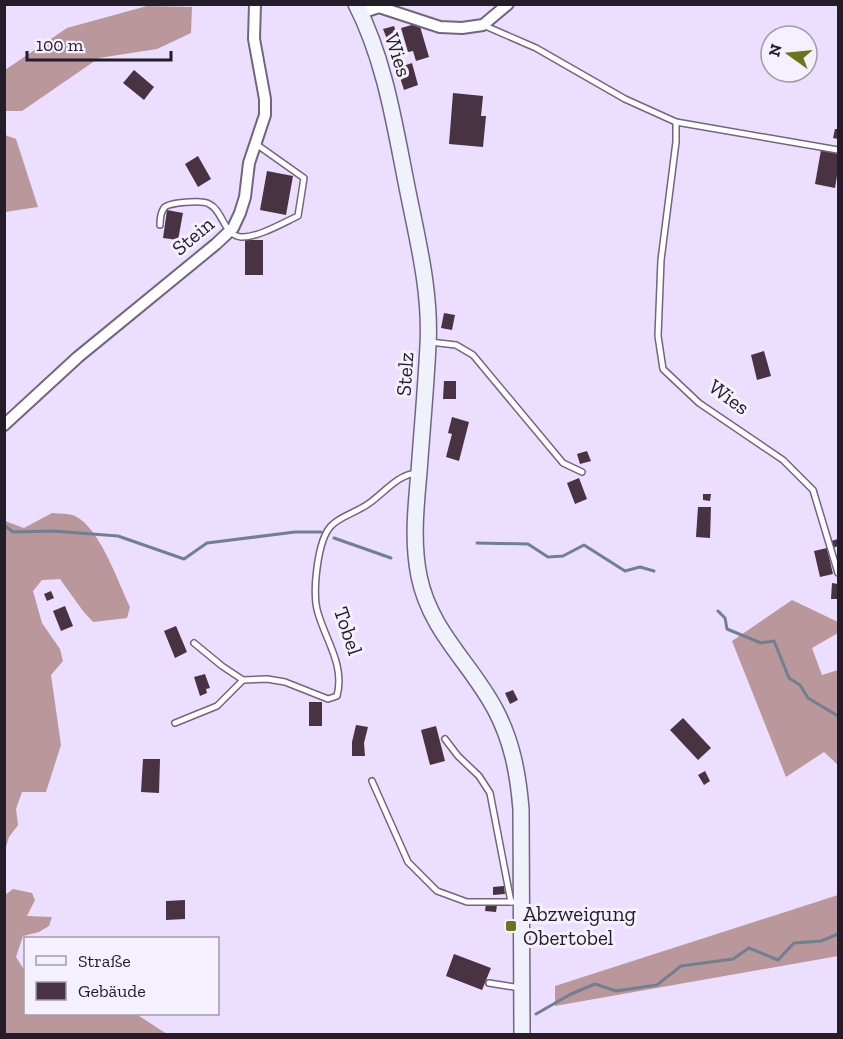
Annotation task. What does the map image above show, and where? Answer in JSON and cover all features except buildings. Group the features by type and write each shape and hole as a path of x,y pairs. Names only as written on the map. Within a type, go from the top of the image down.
{"main road":[{"name":"Wies","path":"359,9 385,80 424,273 428,310 428,342"},
{"name":"Stelz","path":"428,342 415,518 421,585 431,612 444,636 494,707 509,740 518,780 520,809 516,902"},
{"path":"516,902 522,988 522,1035"}],"street":[{"name":"Stein","path":"4,425 78,357 229,231 240,213 245,197 249,163 265,115 265,99 254,39 255,4"},
{"path":"483,25 508,4"},
{"name":"Wies","path":"359,9 379,7 440,27 462,28 483,25"}],"lane":[{"name":"Wies","path":"483,25 536,48 626,99 676,122 838,150"},
{"name":"Wies","path":"676,122 676,142 661,260 658,336 663,369 699,403 783,460 813,490 838,573"},
{"path":"160,225 162,209 167,204 208,203 216,208 229,231 240,237 261,233 298,216 304,178 256,144"},
{"name":"Stelz","path":"428,342 456,345 473,355 563,463 582,472"},
{"name":"Tobel","path":"243,680 267,679 285,682 328,699 338,696 339,671 317,612 316,587 320,553 326,533 332,524 367,505 404,476 419,473"},
{"path":"175,723 218,706 243,680 194,643"},
{"path":"372,781 408,862 437,891 467,902 516,902 490,793 479,776 458,756 445,739"},
{"path":"489,983 522,988"}],"shaded area":[{"path":"147,6 192,7 191,33 157,49 99,58 22,111 5,111 5,70 67,28"},
{"path":"5,135 16,139 38,207 5,212"},
{"path":"52,513 75,516 84,522 100,543 130,607 127,618 93,622 60,579 42,580 33,591 42,623 60,649 63,661 51,675 61,745 46,792 22,792 16,809 18,825 9,837 5,850 5,521 24,528"},
{"path":"792,600 838,622 838,633 812,648 822,675 838,670 838,765 824,752 786,777 732,641"},
{"path":"13,889 32,893 35,900 27,916 52,917 49,926 39,932 23,936 16,957 24,969 24,1015 138,1015 167,1034 5,1034 5,895"},
{"path":"838,895 838,956 555,1006 555,986"}],"waterway":[{"path":"4,525 13,532 53,531 118,536 184,559 207,543 295,532 321,532"},
{"path":"334,538 391,558"},
{"path":"477,543 528,544 548,557 563,556 584,545 625,571 640,567 654,571"},
{"path":"718,611 725,618 727,629 761,643 774,641 789,678 800,685 808,698 838,716"},
{"path":"536,1014 571,994 595,984 616,991 657,985 681,966 733,959 749,948 778,960 794,943 821,941 838,934"}],"place":[{"name":"Abzweigung Obertobel","path":"511,926"}]}
